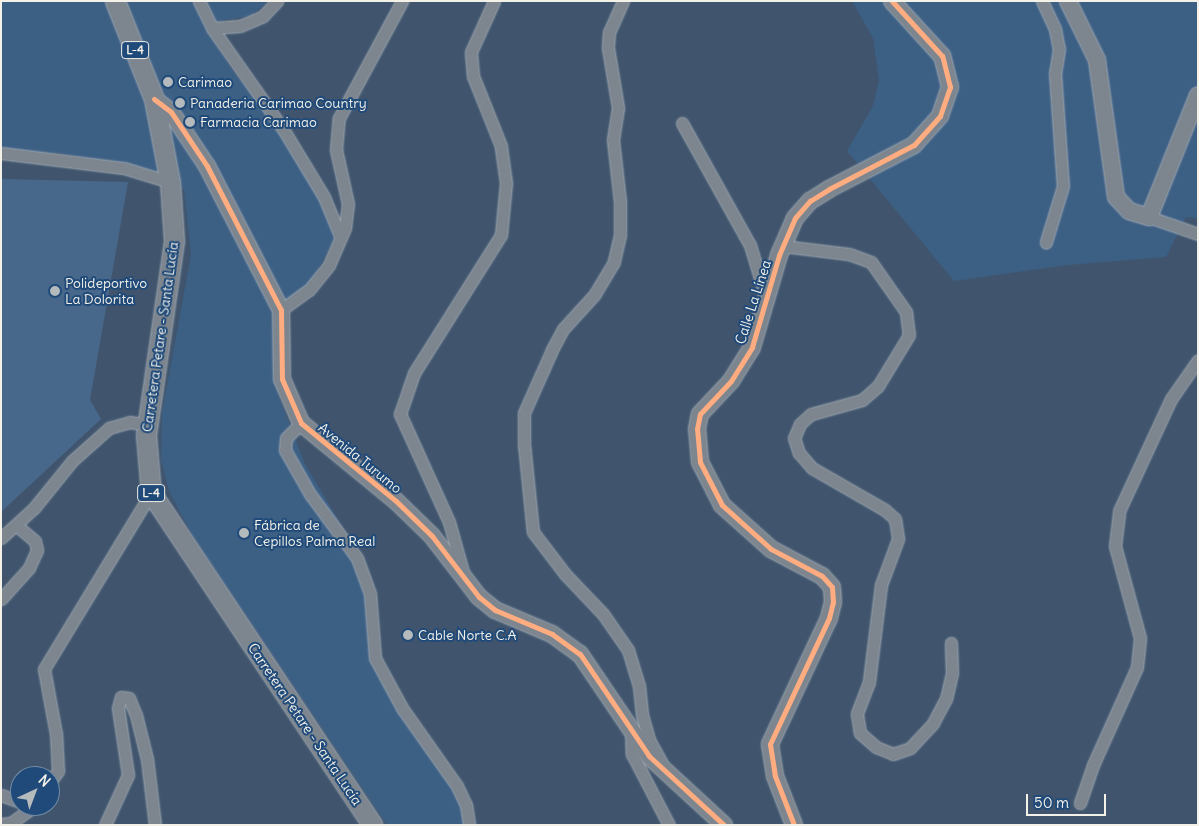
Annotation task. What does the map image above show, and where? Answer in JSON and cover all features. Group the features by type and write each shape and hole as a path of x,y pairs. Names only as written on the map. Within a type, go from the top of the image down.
{"main road":[{"name":"Carretera Petare - Santa Lucía","path":"115,1 154,99 170,182 174,240 147,425 151,493 372,825"}],"street":[{"path":"199,1 212,28 283,129 324,198 340,238"},
{"path":"212,28 240,26 263,16 277,1"},
{"path":"281,310 309,290 329,265 340,238 348,204 336,150 339,118 402,1"},
{"path":"465,578 449,522 400,414 414,373 501,235 506,183 501,146 473,76 471,52 494,1"},
{"path":"623,1 609,32 608,48 618,108 613,140 620,201 620,235 614,262 594,294 563,329 552,350 524,413 524,444 533,532 565,574 603,614 628,650 649,740 672,780"},
{"name":"Calle La Línea","path":"794,825 775,776 770,744 829,618 833,602 832,587 822,576 771,549 722,505 700,462 696,429 700,414 731,381 752,347 783,246 795,218 810,201 914,145 940,116 950,87 942,56 892,1"},
{"path":"1042,1 1056,29 1059,49 1055,73 1063,186 1046,242"},
{"path":"1068,1 1097,60 1116,197 1129,211 1198,234"},
{"path":"1149,217 1198,95"},
{"name":"Avenida Turumo","path":"154,99 171,112 207,166 281,310 282,379 301,423 402,507 432,536 479,597 495,610 552,634 580,654 649,756 672,780 724,825"},
{"path":"682,123 750,245 766,298"},
{"path":"1,153 124,168 170,182"},
{"path":"783,246 850,254 870,262 906,312 909,334 878,386 862,400 811,414 800,424 794,438 799,453 812,468 885,510 895,519 898,539 881,585 869,682 857,714 860,733 876,748 893,754 910,748 933,723 946,699 952,673 951,643"},
{"path":"1080,803 1093,765 1136,667 1140,638 1115,546 1119,511 1171,399 1198,360"},
{"path":"1,538 16,525 72,461 109,428 130,422 147,425"},
{"path":"301,423 286,438 285,450 310,494 357,558 370,594 376,658 402,708 457,786 466,805 469,825"},
{"path":"58,766 56,734 44,669 151,493"},
{"path":"1,599 29,568 37,550 35,541 16,525"},
{"path":"105,825 128,775 118,708 121,697 130,698 136,715 147,759 155,825"},
{"path":"631,728 632,754 670,825"},
{"path":"1,824 11,823 20,816"}],"shaded area":[{"path":"1,1 268,1 251,16 218,21 207,30 234,72 286,133 335,227 334,240 314,277 295,299 280,303 274,363 279,397 305,464 354,546 383,677 452,776 467,825 387,825 192,535 169,491 161,460 162,413 191,255 184,189 164,186 96,160 58,153 1,156"},
{"path":"852,1 1198,1 1198,218 1186,217 1166,257 1068,265 954,281 847,151 873,106 879,80 873,38"},
{"name":"Polideportivo La Dolorita","path":"1,179 128,182 90,400 101,419 1,512"}],"cycle path":[{"path":"794,825 775,776 770,744 829,618 833,602 832,587 822,576 771,549 722,505 700,462 697,429 700,414 731,381 752,347 779,255 795,218 810,201 829,189 914,145 940,116 950,87 942,56 892,1"},
{"path":"154,99 171,112 207,166 281,310 282,379 301,423 396,501 432,536 479,597 495,610 552,634 580,654 649,756 724,825"}],"place":[{"name":"Carimao","path":"168,82"},
{"name":"Panaderia Carimao Country","path":"180,103"},
{"name":"Farmacia Carimao","path":"190,122"},
{"name":"Polideportivo La Dolorita","path":"55,291"},
{"name":"Fábrica de Cepillos Palma Real","path":"244,533"},
{"name":"Cable Norte C.A","path":"408,635"}]}
